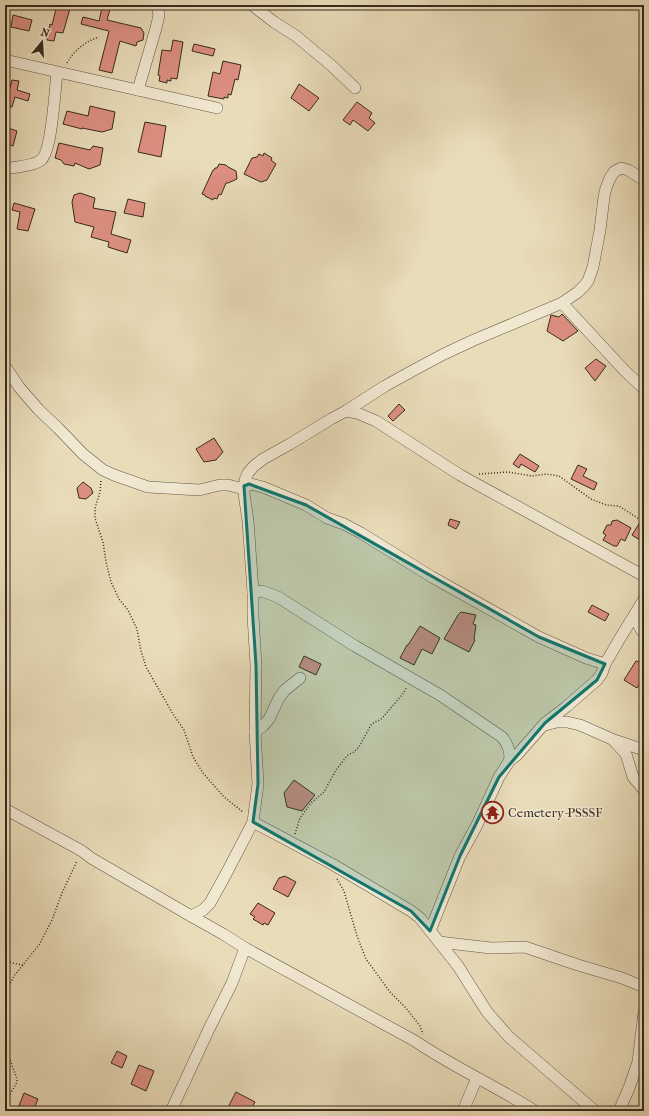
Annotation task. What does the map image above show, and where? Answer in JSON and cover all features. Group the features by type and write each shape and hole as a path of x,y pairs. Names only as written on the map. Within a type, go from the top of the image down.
{"street":[{"path":"138,90 159,15 157,5"},
{"path":"252,5 274,22 296,36 332,66 355,88"},
{"path":"5,60 217,108"},
{"path":"5,169 41,161 44,156 50,137 60,73"},
{"path":"191,916 203,910 210,903 254,819 258,784 255,732 256,665 253,592 244,487 245,480 250,469 263,459 346,411 385,386 444,354 562,303 578,292 584,286 593,267 604,197 610,178 614,172 621,168 628,170 644,180"},
{"path":"562,303 624,370 644,388"},
{"path":"5,366 19,387 38,409 83,454 103,470 148,486 199,490 228,485 244,487 249,484 263,487 306,505 327,518 344,524 432,577 539,637 586,658 605,664"},
{"path":"346,411 357,413 376,421 460,475 644,576"},
{"path":"253,592 262,591 278,597 355,646 440,695 502,737 508,744 510,760"},
{"path":"430,931 460,856 477,826 498,777 510,760 517,755 542,725 566,707 597,680 644,599"},
{"path":"634,617 644,633"},
{"path":"255,732 269,720 279,698 285,690 300,678"},
{"path":"542,725 557,722 580,724 614,740 644,750"},
{"path":"614,740 626,754 633,777 644,790"},
{"path":"5,809 82,851 91,858 224,934 244,948 415,1041 431,1052 535,1111"},
{"path":"254,819 411,911 420,918 458,966 487,1012 509,1037 595,1111"},
{"path":"439,942 491,948 526,948 622,978 644,987"},
{"path":"171,1111 232,983 244,948"},
{"path":"619,1111 638,1062 644,1012"},
{"path":"463,1111 477,1078"}],"path":[{"path":"60,73 75,52 86,42 99,36"},
{"path":"103,470 100,492 95,508 95,518 103,542 111,582 119,599 128,610 137,629 141,651 146,666 173,714 184,730 192,757 203,773 224,797 254,819"},
{"path":"460,475 508,472 532,476 546,474 559,476 591,499 606,505 619,506 639,519"},
{"path":"292,842 300,818 312,802 324,792 336,770 343,761 348,755 359,747 371,725 387,713 402,695 412,679"},
{"path":"5,994 14,976 39,945 46,933 62,893 82,851"},
{"path":"332,864 344,891 357,936 366,959 390,992 406,1008 420,1026 431,1052"},
{"path":"5,959 12,963 23,965"},
{"path":"5,1016 7,1025 6,1037 8,1054 17,1079 5,1102"}],"highlighted area":[{"path":"249,484 306,505 539,637 605,664 597,680 545,723 499,777 460,856 430,931 411,911 253,822 258,784 256,665 244,486"}],"building":[{"path":"57,5 71,5 63,33 56,32 54,41 47,40 50,24 52,25"},
{"path":"102,8 110,9 107,20 141,28 144,33 143,40 137,42 136,46 120,41 112,73 99,70 109,31 81,24 83,17 99,21"},
{"path":"13,15 32,20 29,31 11,27"},
{"path":"173,40 183,42 177,79 171,78 171,81 167,80 167,83 159,81 160,76 158,75 162,50 171,51"},
{"path":"194,44 215,49 213,56 192,51"},
{"path":"223,61 241,65 238,80 235,79 231,95 228,94 228,98 224,97 224,99 208,96 213,72 220,74"},
{"path":"12,80 19,81 17,90 30,94 28,101 15,97 12,107 5,105 8,95 5,94 5,87 10,88"},
{"path":"299,84 319,98 309,111 291,98"},
{"path":"357,102 372,113 369,118 375,123 368,131 353,120 350,125 343,120"},
{"path":"90,106 115,112 112,129 102,132 63,124 67,111 88,116"},
{"path":"145,122 166,126 161,157 138,152"},
{"path":"5,127 17,131 13,146 5,143"},
{"path":"59,143 90,150 93,146 103,148 100,165 89,169 75,163 74,166 64,164 61,160 55,158"},
{"path":"264,153 272,158 271,160 276,164 267,180 261,182 244,174 252,158 257,157 259,154 263,156"},
{"path":"219,164 226,165 236,171 237,179 226,183 221,195 219,194 217,199 214,198 213,200 202,194 213,170 217,168"},
{"path":"80,193 95,198 93,208 116,212 111,234 131,240 127,253 108,247 109,242 91,237 94,227 75,222 72,202 74,195"},
{"path":"128,199 145,203 143,217 124,213"},
{"path":"14,203 35,209 28,231 17,229 20,212 12,210"},
{"path":"562,314 578,331 563,341 547,331 551,315 559,317"},
{"path":"596,359 606,366 595,381 585,368"},
{"path":"399,404 405,410 393,421 388,416"},
{"path":"214,438 223,452 216,460 204,462 196,449"},
{"path":"520,454 539,466 535,472 521,464 519,468 513,464"},
{"path":"578,465 587,469 583,476 597,483 594,490 571,479"},
{"path":"83,482 91,488 93,493 86,499 79,498 77,488"},
{"path":"644,516 644,530 638,539 632,535"},
{"path":"450,519 460,522 456,529 448,525"},
{"path":"617,520 631,528 625,541 621,539 617,546 614,546 603,540 606,535 603,533 607,525 611,525 612,521"},
{"path":"592,605 609,614 605,621 588,612"},
{"path":"461,612 476,615 473,624 476,625 475,640 469,652 444,639"},
{"path":"420,626 440,638 432,654 422,649 414,665 400,658"},
{"path":"304,656 321,664 316,675 299,667"},
{"path":"636,661 644,662 644,677 637,688 624,680"},
{"path":"294,780 315,795 302,811 287,807 284,793"},
{"path":"285,876 296,882 288,897 273,889 279,878"},
{"path":"258,903 275,913 268,925 264,923 263,925 253,919 255,917 250,914"},
{"path":"117,1051 127,1056 122,1068 111,1063"},
{"path":"139,1065 154,1071 146,1091 131,1084"},
{"path":"236,1092 255,1102 250,1111 226,1111"},
{"path":"24,1093 38,1099 33,1111 17,1111"}],"place":[{"name":"Cemetery-PSSSF","path":"493,812"}]}
